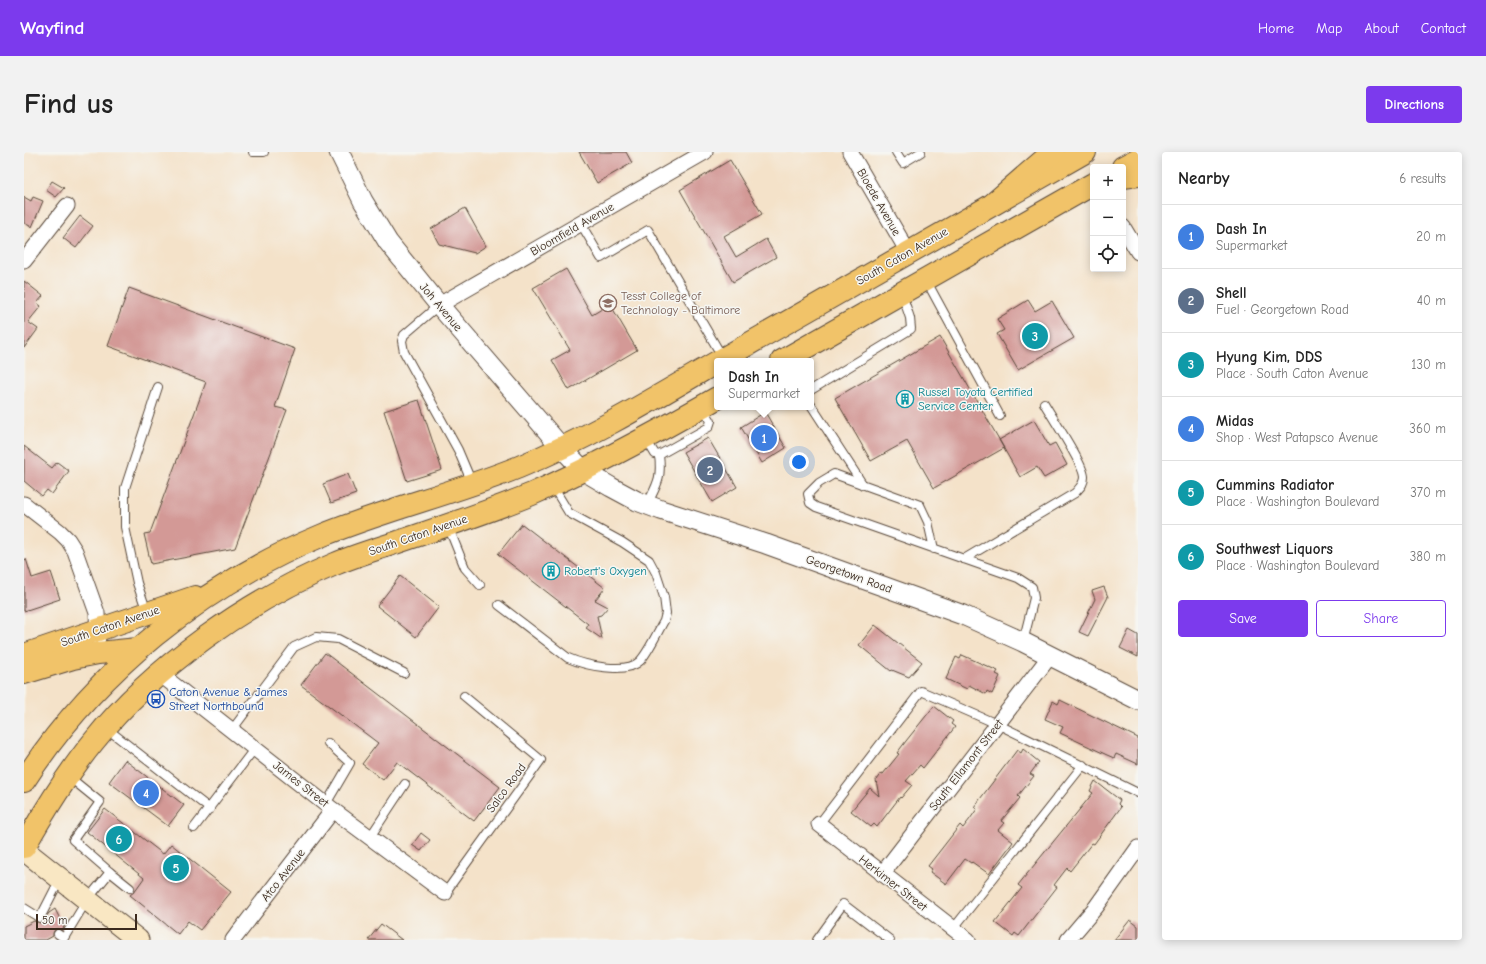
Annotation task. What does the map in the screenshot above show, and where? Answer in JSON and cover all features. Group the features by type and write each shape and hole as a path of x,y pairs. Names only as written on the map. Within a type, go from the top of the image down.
{"main road":[{"path":"993,204 1041,164 1052,152"},
{"name":"South Caton Avenue","path":"725,358 1085,152"},
{"path":"1126,165 1138,159"},
{"path":"1126,176 1138,175"},
{"path":"787,358 925,280 1090,190"},
{"name":"South Caton Avenue","path":"24,673 74,658 98,653 138,649 176,619 219,589 257,566 354,523 473,484 562,448 616,421 714,364"},
{"name":"South Caton Avenue","path":"24,849 67,776 122,709 160,674 235,617 269,596 336,563 516,500 584,471 710,402"},
{"name":"South Caton Avenue","path":"24,655 219,589"},
{"path":"24,781 42,754 71,717 98,687 138,649 160,674"},
{"path":"24,849 138,940"}],"street":[{"name":"Joh Avenue","path":"339,152 363,201 379,229 406,265 562,448"},
{"name":"Bloomfield Avenue","path":"440,305 705,152"},
{"name":"Bloede Avenue","path":"850,152 908,252"},
{"path":"24,261 67,206"},
{"path":"1126,232 1138,252"},
{"name":"Georgetown Road","path":"562,448 584,471 611,487 647,504 766,544 963,615 1023,642 1138,700"},
{"path":"24,504 60,532 68,540 75,551 97,613 99,629 98,653"},
{"name":"South Ellamont Street","path":"882,874 1050,656"},
{"name":"James Street","path":"160,674 330,807 445,892"},
{"name":"Atco Avenue","path":"233,940 330,807"},
{"name":"Herkimer Street","path":"819,824 968,940"},
{"path":"1068,940 1096,907 1138,848"}],"lane":[{"path":"253,152 264,152"},
{"path":"896,152 902,163 921,152"},
{"path":"581,224 601,258 648,230 718,358"},
{"path":"925,280 1000,416"},
{"path":"814,388 911,329 910,318 902,293"},
{"path":"440,305 404,336 402,341 404,352 458,450 473,484"},
{"path":"147,613 137,583 125,527 125,488 158,387"},
{"path":"659,455 709,427 711,421 710,402"},
{"path":"964,559 1075,493 1083,484 1084,476 1079,461 1044,403"},
{"path":"814,410 863,485"},
{"path":"646,438 655,454 659,455"},
{"path":"647,504 660,478 661,467 659,455"},
{"path":"934,549 928,522 920,506 834,474 819,483 808,494 810,503 816,507 934,549 1018,578 1032,587 1034,598 1023,642"},
{"path":"499,605 568,658 577,662 604,667 626,667 639,662 664,621 666,613 664,597 656,573 649,560 622,542 569,513 552,485"},
{"path":"448,525 465,568 480,585"},
{"path":"232,730 294,647 316,637 338,639 404,673"},
{"path":"819,824 921,691 997,724 1138,793"},
{"name":"Salco Road","path":"445,892 541,760 464,696"},
{"path":"105,728 210,809"},
{"path":"328,743 350,763 330,807"},
{"path":"194,828 210,809 255,748"},
{"path":"953,929 1083,765"},
{"path":"67,776 100,802 72,840 130,888"},
{"path":"370,837 405,784"},
{"path":"58,934 64,938 87,900 110,872"},
{"path":"24,908 40,918 60,879"},
{"path":"817,940 844,904 890,940"}],"building":[{"path":"579,152 626,152 632,163 597,183"},
{"path":"730,160 762,214 724,236 736,257 766,239 776,257 733,282 680,190"},
{"path":"52,181 64,188 56,197 46,190"},
{"path":"24,197 31,201 33,197 43,201 32,227 24,223"},
{"path":"465,208 486,246 475,253 439,244 431,229"},
{"path":"80,216 93,226 76,248 63,238"},
{"path":"566,269 592,315 610,304 637,350 569,390 552,360 570,350 533,288"},
{"path":"24,281 43,296 37,303 41,306 28,322 38,329 24,348"},
{"path":"129,288 295,349 275,407 287,410 235,548 151,564 144,534 150,533 206,382 108,346"},
{"path":"1028,300 1035,311 1052,301 1074,338 1018,370 997,334 1004,330 997,319"},
{"name":"Russel Toyota Certified Service Center","path":"940,337 1004,448 934,488 907,441 871,461 835,398"},
{"path":"419,400 442,470 407,481 384,411"},
{"path":"765,412 786,448 762,463 741,427"},
{"path":"1034,420 1049,446 1055,443 1067,465 1044,478 1037,467 1020,477 999,440"},
{"path":"708,438 737,487 712,502 683,452"},
{"path":"24,446 52,468 57,462 69,471 52,494 47,490 42,496 24,481"},
{"path":"348,474 356,494 331,503 323,484"},
{"name":"Robert's Oxygen","path":"522,524 605,588 595,600 608,607 601,615 597,616 602,639 586,628 588,624 498,554"},
{"path":"26,559 32,578 51,572 60,599 24,611 24,560"},
{"path":"400,576 439,607 416,637 377,606"},
{"path":"1104,587 1108,597 1088,636 1079,632 1095,599 1092,591"},
{"path":"875,625 922,662 909,677 892,670 891,671 859,645"},
{"path":"1129,630 1138,635 1138,657 1120,648"},
{"path":"325,653 500,787 474,821 397,762 383,780 362,764 378,743 301,685"},
{"path":"962,655 998,671 996,674 1000,676 992,694 987,691 986,694 969,685 967,689 946,679 956,657 960,659"},
{"path":"1060,700 1138,738 1138,764 1116,754 1114,758 1060,733 1063,727 1045,719 1053,701 1058,704"},
{"path":"934,706 953,721 951,724 955,727 923,768 920,765 906,781 912,785 901,798 900,797 877,827 874,824 871,827 851,811 870,788 879,796 876,780 881,773 883,774 899,754 897,753"},
{"path":"1023,749 1039,762 1030,774 1034,776 1018,796 1020,798 1001,821 1004,823 998,830 1013,842 989,874 965,859 946,884 930,872 932,869 928,866 960,825 963,828 970,819 977,809 974,807 1017,750 1021,753"},
{"path":"125,760 184,805 168,826 109,782"},
{"path":"1095,781 1120,800 1118,804 1121,807 1094,844 1092,843 1070,871 1067,868 1054,885 1057,887 1019,936 1015,933 1013,936 995,922 1022,888 1018,885 1093,793 1090,791"},
{"path":"105,809 163,854 171,844 231,892 200,930 188,921 178,934 130,895 144,878 87,832"},
{"path":"421,833 430,840 421,851 412,845"},
{"path":"55,909 64,927 62,930 55,929 53,936 46,940 24,940 24,926 34,921 42,923 49,913"},
{"path":"1130,920 1138,926 1138,940 1114,940"},
{"path":"381,924 402,940 368,940"}],"place":[{"name":"Tesst College of Technology - Baltimore","path":"608,303"},
{"name":"Hyung Kim, DDS","path":"1035,336"},
{"name":"Russel Toyota Certified Service Center","path":"905,399"},
{"name":"Dash In","path":"764,438"},
{"name":"Shell","path":"710,470"},
{"name":"Robert's Oxygen","path":"551,571"},
{"name":"Caton Avenue & James Street Northbound","path":"156,699"},
{"name":"Midas","path":"146,793"},
{"name":"Southwest Liquors","path":"119,839"},
{"name":"Cummins Radiator","path":"176,868"}]}
